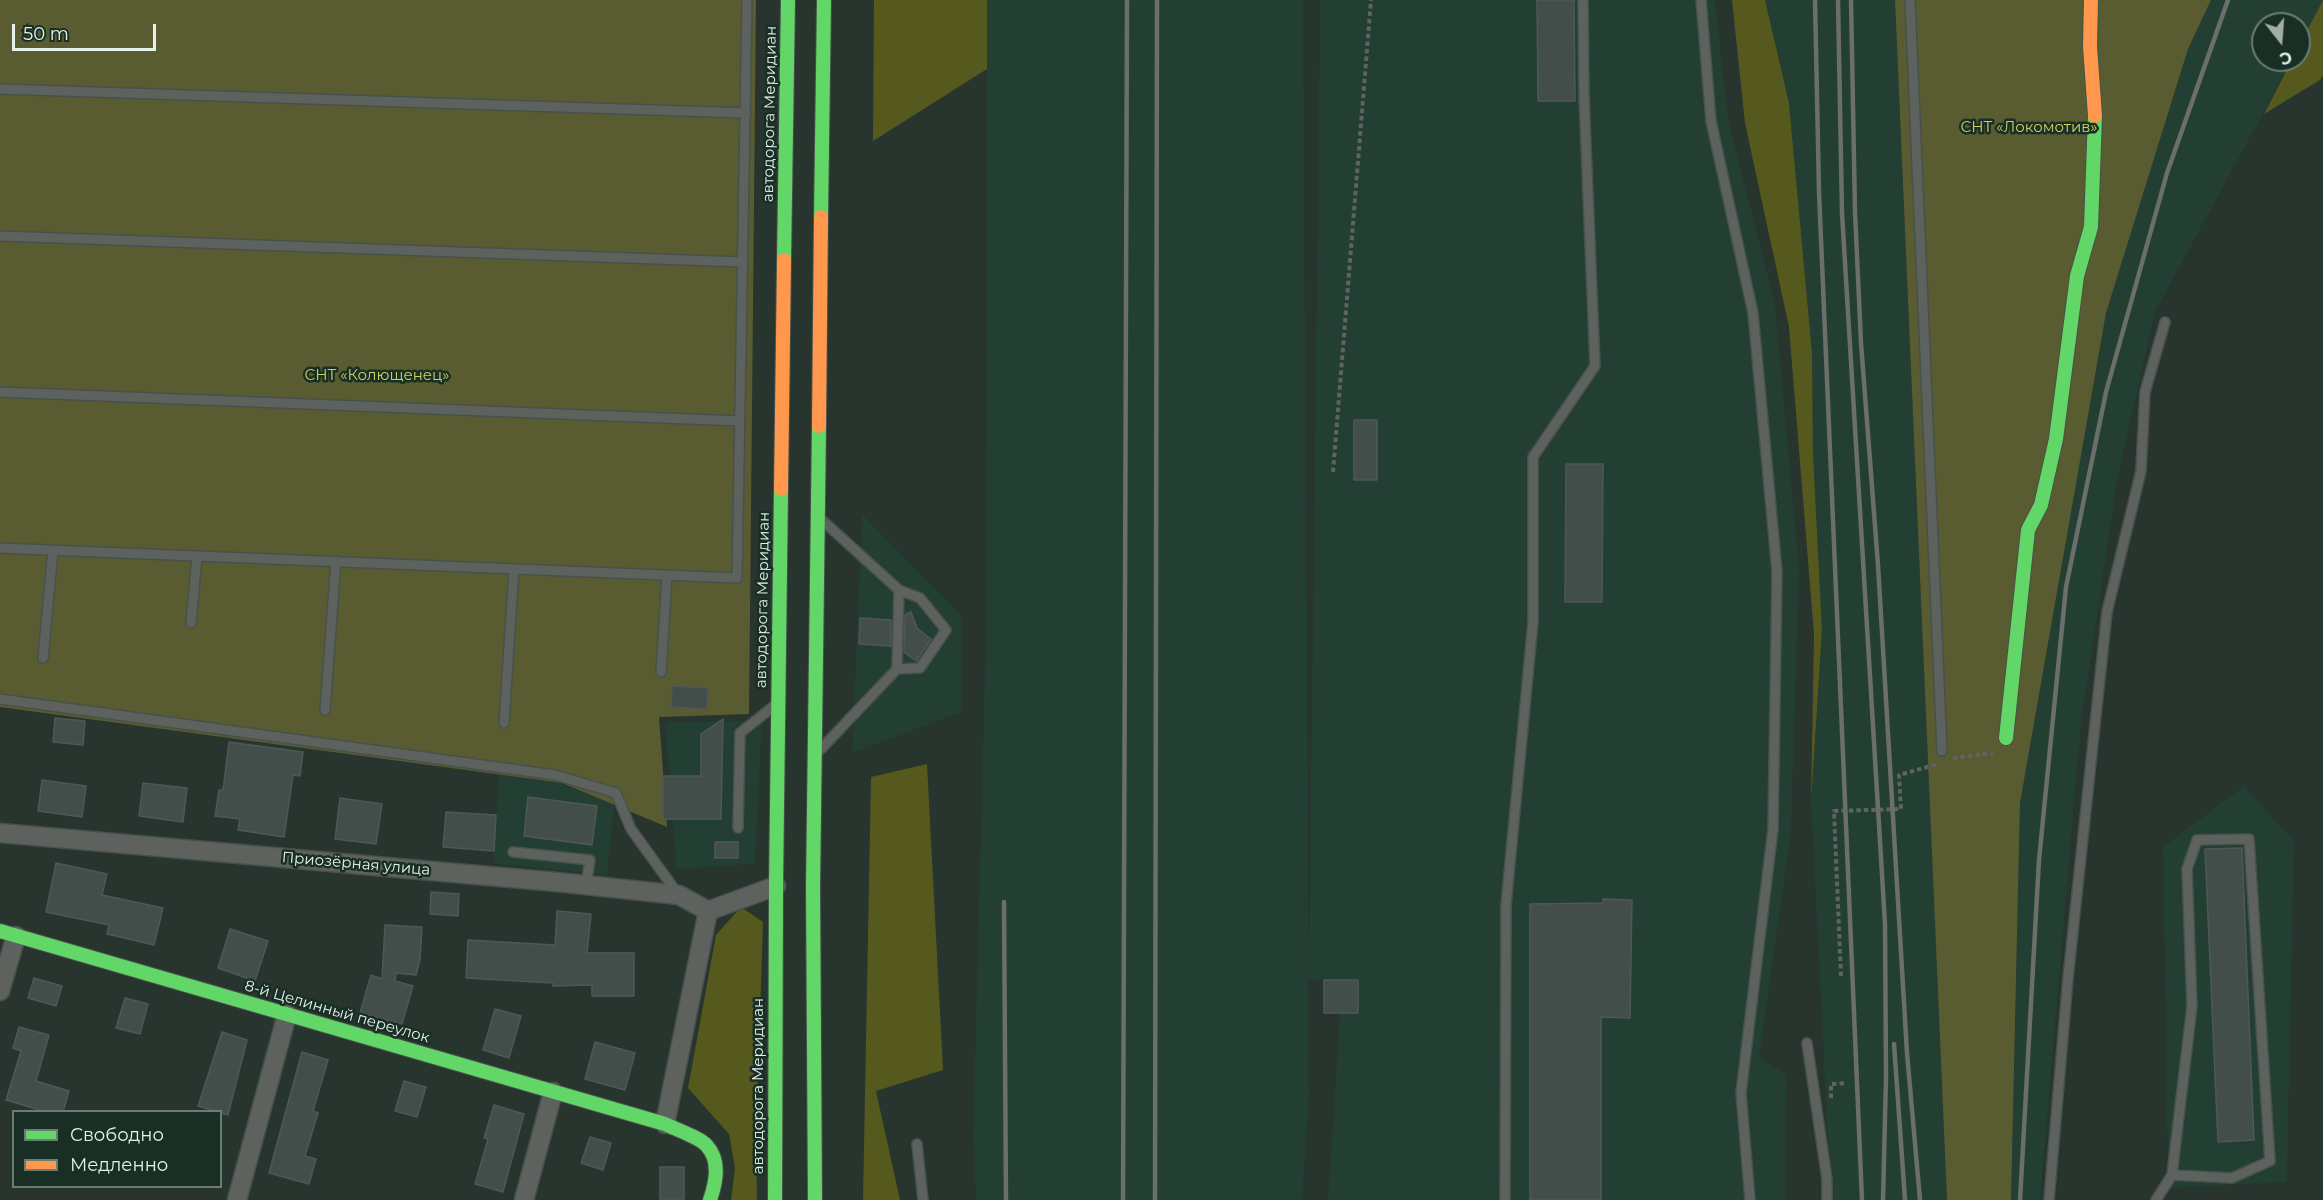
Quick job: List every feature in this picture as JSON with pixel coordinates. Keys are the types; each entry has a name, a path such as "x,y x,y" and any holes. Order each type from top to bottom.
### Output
{"main road":[{"name":"автодорога Меридиан","path":"775,1200 785,886 778,702 788,0"},
{"path":"815,1200 813,887 824,0"},
{"path":"2006,738 2028,530 2041,505 2056,439 2077,276 2091,227 2096,124 2090,46 2091,0"},
{"path":"785,886 813,887"},
{"name":"8-й Целинный переулок","path":"8,933 664,1124 707,1145 714,1160 717,1181 710,1200"}],"street":[{"name":"Приозёрная улица","path":"0,833 586,885 680,896 708,911"},
{"path":"664,1124 708,911 785,886"},
{"path":"0,991 8,933"},
{"path":"237,1200 287,1014"},
{"path":"524,1200 553,1092"}],"lane":[{"path":"0,548 737,578 747,0"},
{"path":"1505,1200 1506,905 1533,622 1533,457 1595,366 1584,96 1583,0"},
{"path":"1701,0 1711,121 1753,313 1777,572 1773,829 1741,1093 1750,1200"},
{"path":"1910,0 1942,751"},
{"path":"0,89 746,113"},
{"path":"0,236 743,262"},
{"path":"2049,1200 2068,978 2107,612 2141,471 2145,392 2165,322"},
{"path":"0,392 740,421"},
{"path":"818,517 899,590 920,598 945,630 920,668 897,669"},
{"path":"43,658 53,550"},
{"path":"191,623 196,556"},
{"path":"325,710 336,561"},
{"path":"504,723 514,569"},
{"path":"661,672 667,576"},
{"path":"815,755 897,669 899,590"},
{"path":"0,699 555,775 616,793 631,828 680,896"},
{"path":"738,828 740,734 778,702"},
{"path":"2156,1200 2172,1175 2192,1006 2187,869 2198,840 2249,839 2270,1161 2232,1178 2172,1175"},
{"path":"513,852 590,860 586,885"},
{"path":"1807,1043 1827,1179 1827,1200"},
{"path":"917,1144 923,1200"}],"path":[{"path":"1333,472 1371,0"},
{"path":"1841,976 1834,812 1901,808 1899,775 1923,770 1954,758 2008,750 2006,738"},
{"path":"1832,1098 1831,1084 1846,1083"}],"shaded area":[{"path":"987,0 1303,0 1309,971 1320,0 1715,0 1728,119 1775,305 1799,569 1791,832 1759,1058 1787,1075 1785,1200 1328,1200 1340,1013 1324,1013 1323,980 1308,981 1309,1099 1302,1200 976,1200 973,1136 986,633"},
{"path":"1765,0 1895,0 1947,1200 1831,1200 1811,802 1822,630 1813,454 1812,353 1789,103"},
{"path":"2211,0 2323,0 2311,23 2311,12 2251,12 2251,72 2285,72 2155,312 2117,481 2081,723 2040,1200 2011,1200 2020,803 2106,313 2188,49"},
{"path":"862,514 961,615 961,712 852,753"},
{"path":"762,720 755,864 677,869 665,723"},
{"path":"499,775 562,784 614,805 607,875 493,864"},
{"path":"2244,786 2294,841 2287,1182 2168,1188 2163,847"}],"green space":[{"name":"СНТ «Колющенец»","path":"0,0 756,0 749,714 659,717 667,827 562,783 0,707"},
{"path":"874,0 987,0 987,69 873,141"},
{"path":"1732,0 1765,0 1789,103 1812,353 1813,454 1822,630 1811,802 1814,634 1789,327 1745,123"},
{"name":"СНТ «Локомотив»","path":"1895,0 2211,0 2188,49 2106,313 2020,803 2011,1200 1947,1200"},
{"path":"2323,0 2323,76 2264,114 2286,72 2311,72 2311,23"},
{"path":"927,764 943,1070 876,1091 900,1200 863,1200 871,777"},
{"path":"741,907 763,922 756,1141 757,1200 731,1200 735,1168 729,1134 688,1088 716,935"}],"building":[{"path":"1537,0 1574,0 1575,101 1538,101"},
{"path":"1354,420 1377,420 1377,480 1354,480"},
{"path":"1566,464 1603,464 1602,602 1565,602"},
{"path":"911,612 917,628 931,639 916,661 904,652 905,615"},
{"path":"860,618 891,620 891,646 859,644"},
{"path":"672,686 708,688 707,709 671,707"},
{"path":"55,718 85,721 83,745 53,742"},
{"path":"723,719 721,819 663,819 663,776 701,776 701,734"},
{"path":"229,742 303,752 300,776 293,775 284,837 238,830 240,819 215,816 219,790 223,790"},
{"path":"42,780 86,786 82,817 38,811"},
{"path":"143,783 187,788 183,822 139,816"},
{"path":"528,797 597,806 592,845 524,836"},
{"path":"340,798 382,804 376,844 335,839"},
{"path":"446,812 496,815 494,851 443,847"},
{"path":"715,842 738,842 738,858 715,858"},
{"path":"2242,848 2254,1140 2218,1142 2205,849"},
{"path":"56,863 107,874 102,895 163,908 154,945 107,934 109,925 46,912"},
{"path":"431,892 459,894 458,916 430,914"},
{"path":"1603,899 1632,900 1630,1018 1601,1017 1601,1200 1530,1200 1530,904 1603,903"},
{"path":"557,911 591,914 587,953 634,953 634,996 592,996 592,985 553,986 553,983 466,978 468,940 555,945"},
{"path":"385,925 422,927 420,959 416,975 396,973 395,981 413,986 402,1024 360,1013 371,975 382,979"},
{"path":"230,929 268,941 255,981 218,968"},
{"path":"34,978 62,986 56,1006 28,998"},
{"path":"1324,980 1358,980 1358,1013 1324,1013"},
{"path":"125,998 148,1004 140,1034 116,1028"},
{"path":"495,1009 521,1016 509,1058 483,1050"},
{"path":"19,1027 49,1035 36,1081 69,1091 64,1110 39,1110 6,1100 21,1051 13,1048"},
{"path":"222,1032 247,1040 228,1115 222,1113 222,1110 198,1106"},
{"path":"595,1042 635,1053 625,1090 585,1079"},
{"path":"302,1052 328,1060 313,1111 318,1113 305,1156 316,1159 309,1184 269,1173"},
{"path":"404,1081 426,1087 417,1117 395,1111"},
{"path":"494,1105 524,1114 503,1192 475,1184 488,1139 484,1138"},
{"path":"590,1137 611,1143 603,1170 581,1163"},
{"path":"660,1167 684,1167 684,1199 660,1199"}],"railway":[{"path":"1123,1200 1127,0"},
{"path":"1155,1200 1157,0"},
{"path":"1815,0 1819,192 1862,1200"},
{"path":"1838,0 1842,213 1885,924 1886,1076 1883,1200"},
{"path":"1851,0 1855,212 1861,343 1878,565 1907,1053 1920,1200"},
{"path":"2020,1200 2039,860 2066,587 2106,392 2167,173 2228,0"},
{"path":"1004,902 1006,1200"},
{"path":"1894,1044 1905,1200"}],"traffic: fast":[{"path":"784,260 788,0"},
{"path":"821,217 824,0"},
{"path":"2006,738 2028,530 2041,505 2056,439 2077,276 2091,227 2095,116"},
{"path":"815,1200 813,887 819,426"},
{"path":"775,1200 781,489"},
{"path":"0,931 665,1124 699,1140 711,1152 716,1172 710,1200"}],"traffic: slow":[{"path":"2091,0 2090,46 2095,116"},
{"path":"819,426 821,217"},
{"path":"781,489 784,260"}]}
